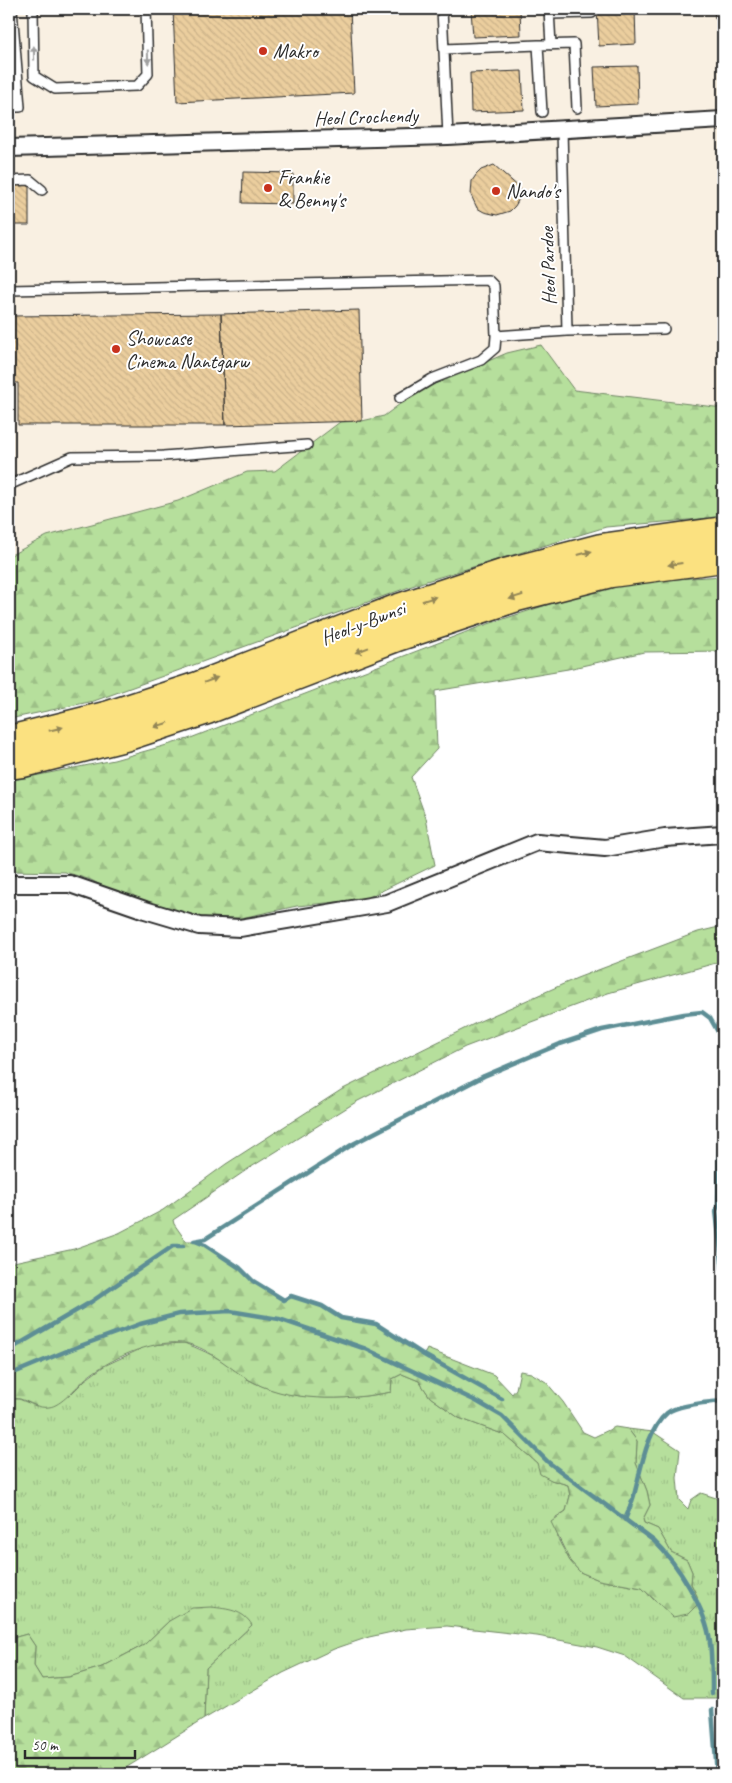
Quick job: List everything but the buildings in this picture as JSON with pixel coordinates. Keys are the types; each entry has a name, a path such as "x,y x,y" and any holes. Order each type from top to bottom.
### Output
{"highway":[{"name":"Heol-y-Bwnsi","path":"9,740 110,715 189,688 396,609 504,574 601,548 723,531"},
{"name":"Heol-y-Bwnsi","path":"9,765 125,737 207,710 397,637 517,597 611,573 723,558"}],"street":[{"name":"Heol Crochendy","path":"9,148 448,136 723,120"},
{"path":"9,884 70,884 145,910 199,926 240,928 386,903 537,842 604,848 665,838 723,834"}],"lane":[{"path":"9,107 20,107 12,9"},
{"path":"33,9 34,76 55,89 137,86 148,74 146,9"},
{"path":"442,9 448,136"},
{"path":"551,45 550,12 592,13"},
{"path":"444,49 574,44 577,108"},
{"path":"538,45 542,112"},
{"name":"Heol Pardoe","path":"496,336 567,331 562,129"},
{"path":"9,181 30,180 42,190"},
{"path":"9,290 488,280 494,286 495,348 481,360 432,379 400,398"},
{"path":"567,331 664,329"},
{"path":"9,485 72,457 163,456 307,445"}],"shaded area":[{"path":"9,9 723,9 723,408 574,390 507,353 416,392 384,416 340,423 275,471 247,472 178,501 47,536 9,556"}],"green space":[{"path":"541,345 574,390 723,408 723,517 606,527 423,582 94,701 9,719 9,556 47,536 178,501 247,472 275,471 340,422 362,421 384,416 416,392 507,353"},
{"path":"723,576 723,651 644,652 568,669 435,691 437,749 411,777 426,818 435,865 365,899 297,906 241,918 205,918 123,897 91,880 65,872 9,871 9,781 114,760 188,739 482,626 614,583"},
{"path":"723,926 723,961 608,993 465,1047 356,1102 248,1169 173,1220 186,1241 194,1241 205,1245 240,1268 253,1282 283,1300 291,1296 322,1306 341,1318 376,1324 424,1355 427,1349 494,1375 512,1394 516,1389 520,1371 531,1373 546,1382 563,1402 583,1432 594,1437 615,1427 628,1429 637,1441 636,1463 647,1491 650,1505 643,1519 644,1523 658,1529 671,1552 687,1560 692,1572 691,1584 697,1596 697,1605 688,1614 673,1617 642,1588 599,1580 580,1572 570,1561 551,1522 566,1511 570,1496 568,1485 551,1480 540,1474 537,1463 505,1435 459,1418 430,1397 419,1381 402,1374 392,1379 391,1392 335,1398 297,1396 262,1386 246,1378 200,1348 183,1343 170,1343 144,1348 118,1358 85,1379 54,1406 41,1407 20,1399 9,1399 9,1263 74,1249 119,1233 163,1210 226,1164 341,1090 480,1021 577,978 698,932"},
{"path":"184,1343 221,1360 247,1379 264,1387 299,1396 336,1398 391,1392 392,1379 402,1374 419,1381 430,1397 459,1418 505,1435 537,1463 551,1480 568,1485 570,1496 566,1511 556,1517 558,1539 570,1561 580,1572 599,1580 642,1588 656,1602 697,1605 697,1596 691,1584 692,1572 687,1560 671,1552 658,1529 644,1523 643,1519 650,1505 647,1491 636,1463 637,1441 628,1429 653,1432 680,1450 677,1478 679,1500 688,1509 691,1500 701,1493 716,1498 723,1513 723,1698 684,1698 625,1656 597,1647 537,1636 447,1626 406,1629 369,1637 334,1649 283,1673 204,1719 206,1668 252,1625 169,1621 144,1645 102,1667 69,1677 42,1679 34,1666 35,1646 27,1634 9,1639 9,1399 19,1399 36,1406 71,1394 85,1380 104,1366 149,1345"},
{"path":"211,1607 240,1613 252,1625 206,1668 204,1719 116,1774 9,1774 9,1639 27,1634 35,1646 34,1666 42,1679 69,1677 102,1667 144,1645 169,1621 192,1608"}],"waterway":[{"path":"194,1241 205,1239 353,1144 484,1076 560,1044 602,1030 702,1012 710,1018 718,1032 721,1054 718,1205 716,1211 723,1270"},
{"path":"195,1241 205,1245 240,1268 253,1281 284,1300 291,1296 322,1306 341,1318 376,1324 424,1355 502,1399"},
{"path":"9,1350 91,1302 173,1246 183,1246"},
{"path":"9,1375 69,1350 140,1324 179,1314 230,1311 279,1319 366,1349 476,1401 502,1416 548,1462 654,1541 681,1574 703,1616 710,1642 712,1693"},
{"path":"625,1520 633,1498 645,1451 660,1421 667,1413 678,1408 723,1401"},
{"path":"712,1710 717,1774"}],"place":[{"name":"Makro","path":"263,51"},
{"name":"Frankie & Benny's","path":"268,188"},
{"name":"Nando's","path":"496,191"},
{"name":"Showcase Cinema Nantgarw","path":"116,349"}]}
